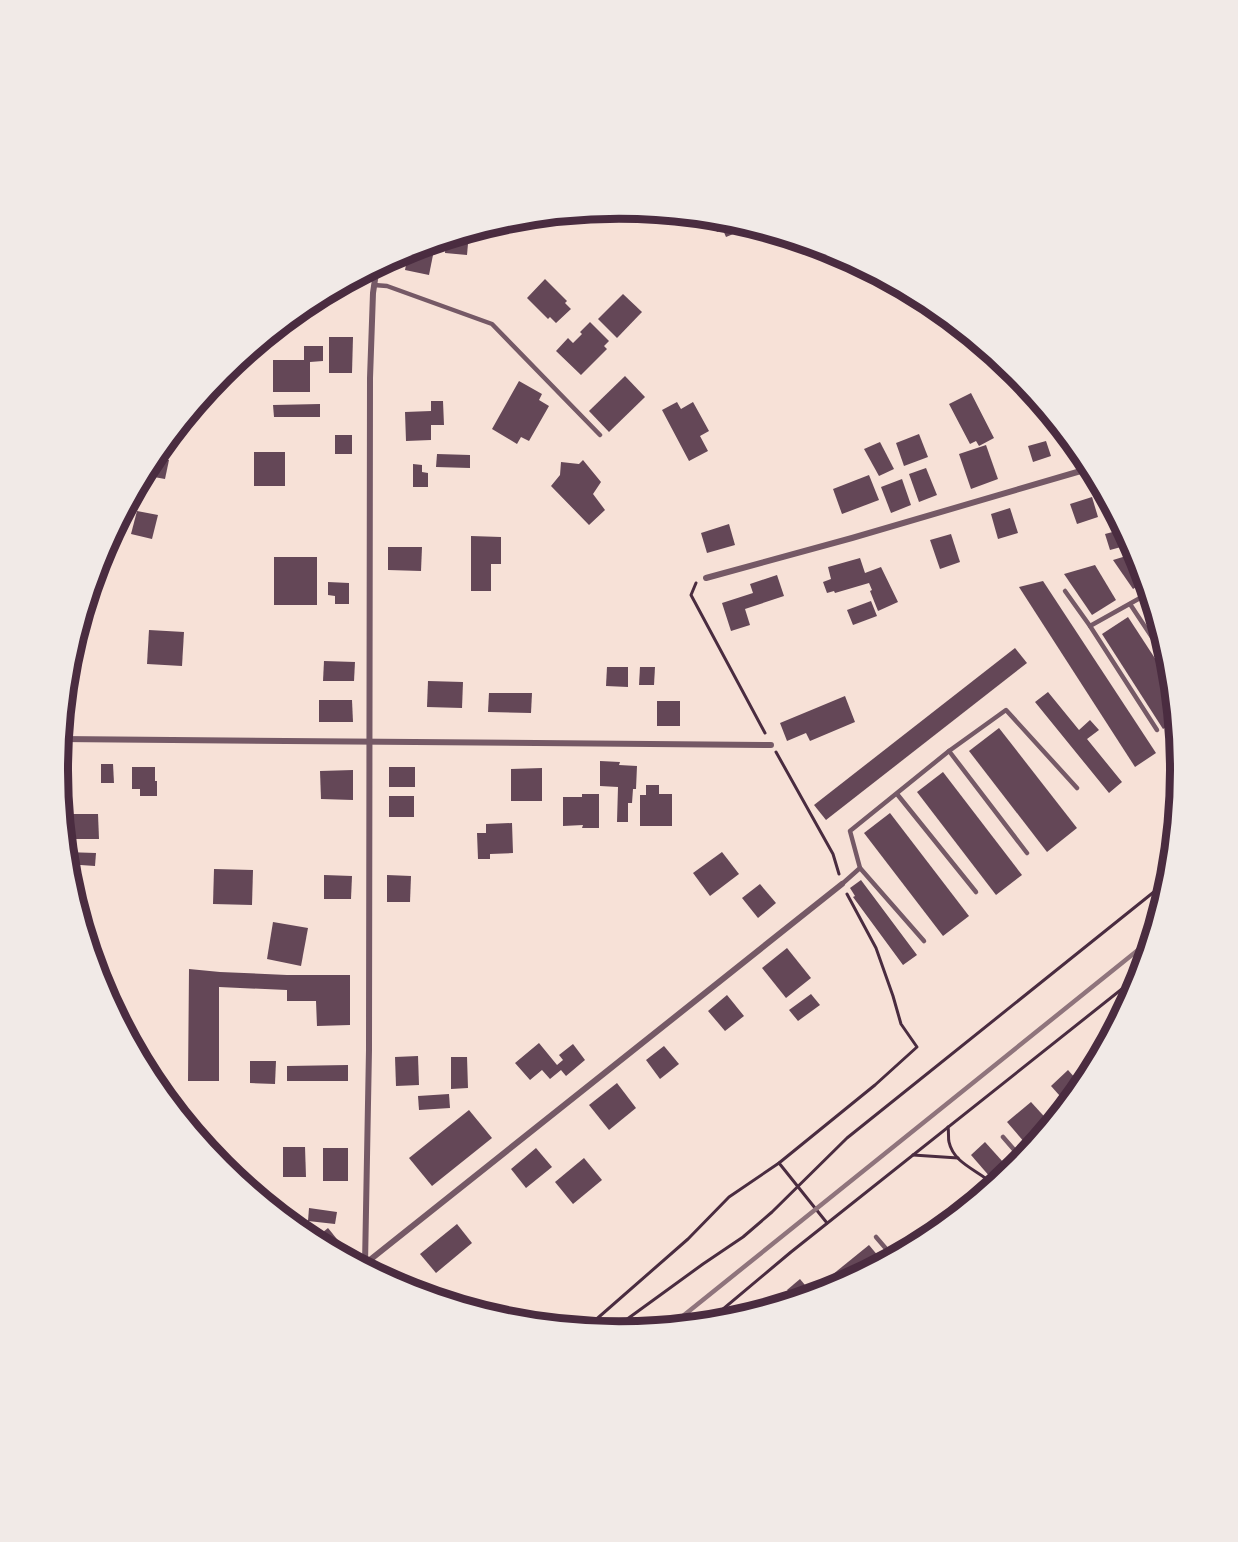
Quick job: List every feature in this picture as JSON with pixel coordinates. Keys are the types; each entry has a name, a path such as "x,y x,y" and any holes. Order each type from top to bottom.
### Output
{"street":[{"path":"363,1260 369,1039 370,378 375,276"},
{"path":"706,578 1082,471"},
{"path":"69,739 771,745"},
{"path":"368,1262 842,884"}],"lane":[{"path":"374,285 387,286 492,324 600,435"},
{"path":"1065,591 1157,730"},
{"path":"1090,626 1142,597"},
{"path":"1130,604 1155,642"},
{"path":"924,941 861,868 850,831 949,751 1006,710 1077,788"},
{"path":"949,751 1027,853"},
{"path":"897,794 976,892"},
{"path":"842,884 861,868"},
{"path":"1003,1137 1017,1153"},
{"path":"876,1237 889,1252"}],"path":[{"path":"594,1321 688,1239 729,1197 779,1163 917,1047 901,1024 876,948 842,884 833,854 771,745 691,595 695,583 706,578"},
{"path":"624,1322 743,1237 772,1212 847,1138 1158,889"},
{"path":"718,1314 827,1223 1127,986"},
{"path":"948,1127 949,1144 960,1162 989,1181"},
{"path":"913,1155 958,1158"},
{"path":"779,1163 827,1223"}],"building":[{"path":"715,228 737,232 726,237 723,230 717,232"},
{"path":"468,241 467,255 445,253 445,248"},
{"path":"434,252 429,275 405,270 407,262"},
{"path":"545,279 567,301 565,303 571,309 556,323 550,317 548,319 527,298"},
{"path":"623,294 642,312 617,338 598,319"},
{"path":"590,322 609,341 604,346 607,349 581,375 556,351 568,338 573,343"},
{"path":"329,337 353,337 352,373 329,373"},
{"path":"304,346 323,346 323,361 310,362 310,392 273,392 273,360 304,360"},
{"path":"625,376 645,397 609,432 589,411"},
{"path":"519,381 542,394 539,400 549,406 529,441 521,437 517,444 492,429"},
{"path":"971,393 994,438 979,446 976,441 970,444 949,404"},
{"path":"431,401 443,401 444,425 431,425 431,440 406,441 405,412 431,411"},
{"path":"677,402 681,409 693,402 709,431 700,436 708,451 689,461 662,410"},
{"path":"320,404 320,417 274,417 273,405"},
{"path":"919,434 928,457 904,466 896,443"},
{"path":"335,435 352,435 352,454 335,454"},
{"path":"1046,441 1051,456 1033,462 1028,446"},
{"path":"880,442 894,469 879,476 864,449"},
{"path":"986,445 998,479 971,489 959,454"},
{"path":"254,452 285,452 285,486 254,486"},
{"path":"437,454 470,455 470,468 436,467"},
{"path":"164,459 169,460 165,479 153,477"},
{"path":"583,460 601,482 593,494 605,510 589,525 551,486 560,475 561,462 579,464"},
{"path":"413,464 422,465 422,472 428,473 428,487 413,487"},
{"path":"926,468 937,495 919,502 909,474"},
{"path":"869,475 879,500 842,514 833,489"},
{"path":"902,479 911,505 891,513 881,487"},
{"path":"1092,497 1098,517 1077,524 1070,504"},
{"path":"1010,508 1018,533 998,539 991,514"},
{"path":"137,511 158,515 152,539 131,534"},
{"path":"729,524 735,545 707,553 701,533"},
{"path":"1116,531 1123,546 1110,550 1105,534"},
{"path":"951,534 960,562 940,569 930,540"},
{"path":"471,536 501,537 501,564 491,564 491,591 471,591"},
{"path":"388,547 422,547 421,571 388,570"},
{"path":"1127,556 1138,586 1133,589 1113,560"},
{"path":"274,557 317,557 317,605 274,605"},
{"path":"860,558 865,573 881,567 898,602 878,611 869,583 835,593 834,591 827,593 823,582 831,579 828,567"},
{"path":"1095,565 1116,600 1092,615 1064,574"},
{"path":"777,575 784,596 745,609 750,625 731,631 722,603 753,593 750,584"},
{"path":"1043,581 1156,753 1135,767 1019,587"},
{"path":"328,582 349,583 349,604 335,604 335,596 328,595"},
{"path":"871,601 877,616 853,625 847,610"},
{"path":"1128,617 1161,667 1168,726 1163,729 1102,634"},
{"path":"149,630 184,632 182,666 147,664"},
{"path":"1015,648 1027,663 826,820 814,805"},
{"path":"324,661 355,662 354,681 323,681"},
{"path":"607,667 628,667 628,687 606,686"},
{"path":"640,667 655,667 654,685 639,685"},
{"path":"428,681 463,682 462,708 427,707"},
{"path":"1048,692 1079,730 1090,720 1099,730 1087,739 1122,782 1109,793 1035,702"},
{"path":"489,693 532,693 531,713 488,712"},
{"path":"845,696 855,722 810,741 806,733 787,741 780,723"},
{"path":"319,700 352,700 353,722 319,722"},
{"path":"657,701 680,701 680,726 657,726"},
{"path":"999,728 1077,828 1047,852 969,751"},
{"path":"600,761 637,766 636,789 633,789 632,803 628,803 628,822 617,822 618,787 600,786"},
{"path":"101,764 113,764 114,783 101,783"},
{"path":"132,767 155,767 157,796 140,796 140,789 132,789"},
{"path":"389,767 415,767 415,787 389,787"},
{"path":"542,768 542,801 511,801 511,769"},
{"path":"353,770 353,800 321,799 320,771"},
{"path":"943,772 1022,875 996,895 917,792"},
{"path":"646,785 659,785 659,794 672,794 672,826 640,826 640,795 646,795"},
{"path":"582,794 599,794 599,828 582,828 583,825 563,826 563,797 582,797"},
{"path":"389,796 414,796 414,817 389,817"},
{"path":"890,813 969,916 943,936 864,833"},
{"path":"70,814 98,814 99,839 72,839"},
{"path":"512,823 513,853 490,854 490,859 478,859 477,833 486,833 486,824"},
{"path":"74,852 96,853 95,866 76,865"},
{"path":"722,852 739,874 710,896 693,873"},
{"path":"214,869 253,870 252,905 213,904"},
{"path":"324,875 352,876 351,899 324,899"},
{"path":"387,875 411,876 410,902 387,902"},
{"path":"861,880 917,955 903,965 853,897 855,896 850,888"},
{"path":"760,884 776,903 758,918 742,898"},
{"path":"273,922 308,928 301,966 267,959"},
{"path":"787,948 811,978 786,998 762,968"},
{"path":"189,969 287,975 350,975 350,1025 317,1026 316,1001 287,1001 287,990 219,987 219,1081 188,1081"},
{"path":"105,971 110,971 109,983"},
{"path":"811,994 820,1005 798,1021 789,1010"},
{"path":"727,995 744,1016 725,1031 708,1011"},
{"path":"539,1043 557,1065 563,1060 559,1055 573,1044 585,1060 566,1076 561,1070 550,1079 542,1070 530,1080 515,1063"},
{"path":"664,1046 679,1064 660,1079 646,1060"},
{"path":"418,1056 419,1085 396,1086 395,1057"},
{"path":"451,1057 467,1057 468,1088 451,1089"},
{"path":"250,1061 276,1061 275,1084 250,1083"},
{"path":"348,1065 348,1081 287,1081 287,1066"},
{"path":"1068,1070 1076,1079 1063,1099 1051,1086"},
{"path":"617,1083 636,1108 609,1130 589,1105"},
{"path":"449,1094 450,1108 419,1110 418,1096"},
{"path":"1031,1102 1047,1119 1026,1144 1007,1122"},
{"path":"469,1110 492,1138 432,1186 409,1158"},
{"path":"985,1142 1005,1165 991,1178 971,1155"},
{"path":"283,1147 305,1147 306,1177 283,1177"},
{"path":"323,1148 348,1148 348,1181 323,1181"},
{"path":"536,1148 552,1167 526,1188 511,1169"},
{"path":"584,1158 602,1180 573,1204 555,1182"},
{"path":"309,1208 337,1212 335,1224 308,1221"},
{"path":"457,1224 472,1243 436,1273 420,1254"},
{"path":"328,1228 346,1251 343,1249 320,1234"},
{"path":"869,1245 879,1257 835,1279 832,1275"},
{"path":"800,1279 808,1289 791,1295 787,1290"}],"railway":[{"path":"679,1319 1141,948"}]}
